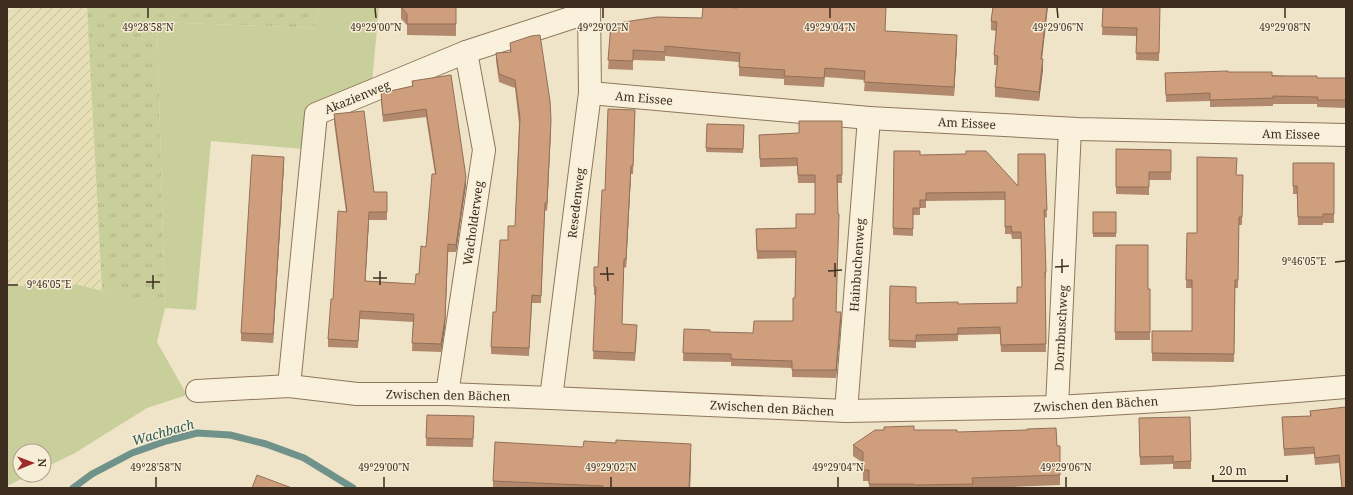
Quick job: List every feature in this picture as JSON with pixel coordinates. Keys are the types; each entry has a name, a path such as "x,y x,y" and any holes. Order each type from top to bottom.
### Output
{"street":[{"name":"Akazienweg","path":"289,386 316,114 466,52 589,9"},
{"name":"Resedenweg","path":"551,398 590,93 589,9"},
{"name":"Wacholderweg","path":"448,394 484,150 466,52"},
{"name":"Am Eissee","path":"590,93 869,118 1070,129 1346,135"},
{"name":"Hainbuchenweg","path":"846,411 869,118"},
{"name":"Dornbuschweg","path":"1057,407 1070,129"},
{"name":"Zwischen den Bächen","path":"197,391 289,386 358,394 448,394 846,411 1057,407 1211,398 1346,387"}],"shaded area":[{"path":"20,7 87,7 102,291 79,285 7,286 7,11"}],"green space":[{"path":"87,7 320,7 314,28 157,22 165,308 102,291"},
{"path":"320,7 379,7 372,82 316,114 313,150 211,141 196,310 165,308 157,342 187,395 147,408 75,453 52,464 52,443 12,443 12,483 13,483 7,486 7,286 79,285 165,307 157,22 314,28"}],"building":[{"path":"401,7 456,7 456,24 407,24 407,14"},
{"path":"703,7 886,7 885,31 957,35 954,87 864,82 865,71 825,68 824,78 784,76 785,70 739,67 740,53 665,46 665,52 633,50 633,61 608,60 611,24 657,17 702,18"},
{"path":"993,7 1047,7 1039,92 995,87 998,56 994,55 997,22 991,21"},
{"path":"1103,7 1160,7 1159,53 1136,53 1137,28 1102,27"},
{"path":"540,35 550,101 551,120 547,203 545,203 541,296 532,295 529,348 491,347 493,312 496,312 500,240 508,240 508,226 515,226 520,118 515,80 499,74 496,53 511,52 510,43 531,36"},
{"path":"1228,71 1272,72 1272,76 1317,76 1317,78 1346,78 1346,100 1317,100 1318,97 1273,96 1273,98 1210,100 1210,93 1166,95 1165,73"},
{"path":"451,75 466,177 456,245 448,244 445,319 441,344 412,343 414,314 360,311 358,341 328,339 331,299 333,299 338,211 347,212 334,114 364,111 374,192 387,192 387,212 369,212 365,281 415,284 416,274 419,274 421,246 426,247 432,174 436,174 426,109 383,115 381,93 413,86 412,81"},
{"path":"608,109 635,110 633,166 631,166 626,259 624,259 622,324 637,325 635,353 593,351 596,287 594,287 594,267 598,267 602,190 605,190"},
{"path":"799,121 842,121 842,175 837,175 839,214 836,312 841,312 836,370 792,370 792,361 731,359 731,354 683,353 684,329 710,330 710,332 753,333 754,321 793,321 796,251 757,251 756,229 796,228 796,214 815,214 815,175 798,175 797,158 760,159 759,135 799,133"},
{"path":"707,124 744,125 743,149 706,148"},
{"path":"1116,149 1171,150 1171,172 1149,172 1149,187 1116,187"},
{"path":"894,151 920,151 920,155 966,154 966,151 986,151 1018,186 1018,154 1045,154 1047,210 1044,210 1046,344 1001,345 1000,327 958,328 958,334 916,335 916,341 889,340 890,286 916,287 916,303 958,302 958,304 1017,303 1017,287 1022,287 1021,232 1012,232 1011,226 1005,227 1005,192 926,193 926,200 920,200 920,208 913,208 913,229 893,228"},
{"path":"252,155 284,157 273,334 241,333"},
{"path":"1197,157 1237,158 1236,175 1243,175 1242,217 1239,217 1238,280 1235,280 1234,354 1152,353 1152,331 1192,331 1192,280 1186,280 1187,233 1197,233"},
{"path":"1293,163 1334,163 1334,214 1323,214 1323,217 1298,217 1297,186 1293,186"},
{"path":"1093,212 1116,212 1116,233 1093,233"},
{"path":"1116,245 1148,245 1150,332 1115,332"},
{"path":"1346,407 1346,488 1342,488 1339,455 1315,458 1314,447 1284,449 1282,417 1311,416 1310,411"},
{"path":"427,415 474,416 473,439 426,438"},
{"path":"1190,417 1191,461 1173,462 1173,456 1140,457 1139,418"},
{"path":"914,426 914,430 957,430 957,432 1056,428 1057,446 1060,446 1060,475 972,478 973,484 869,484 869,470 863,470 863,452 853,445 875,430 884,430 884,427"},
{"path":"616,440 691,444 689,488 603,488 603,486 493,481 495,442 583,447 584,441 616,443"},
{"path":"257,475 292,488 252,488"}],"waterway":[{"name":"Wachbach","path":"73,488 92,474 132,453 166,441 197,433 230,435 266,444 304,458 353,488"}]}
